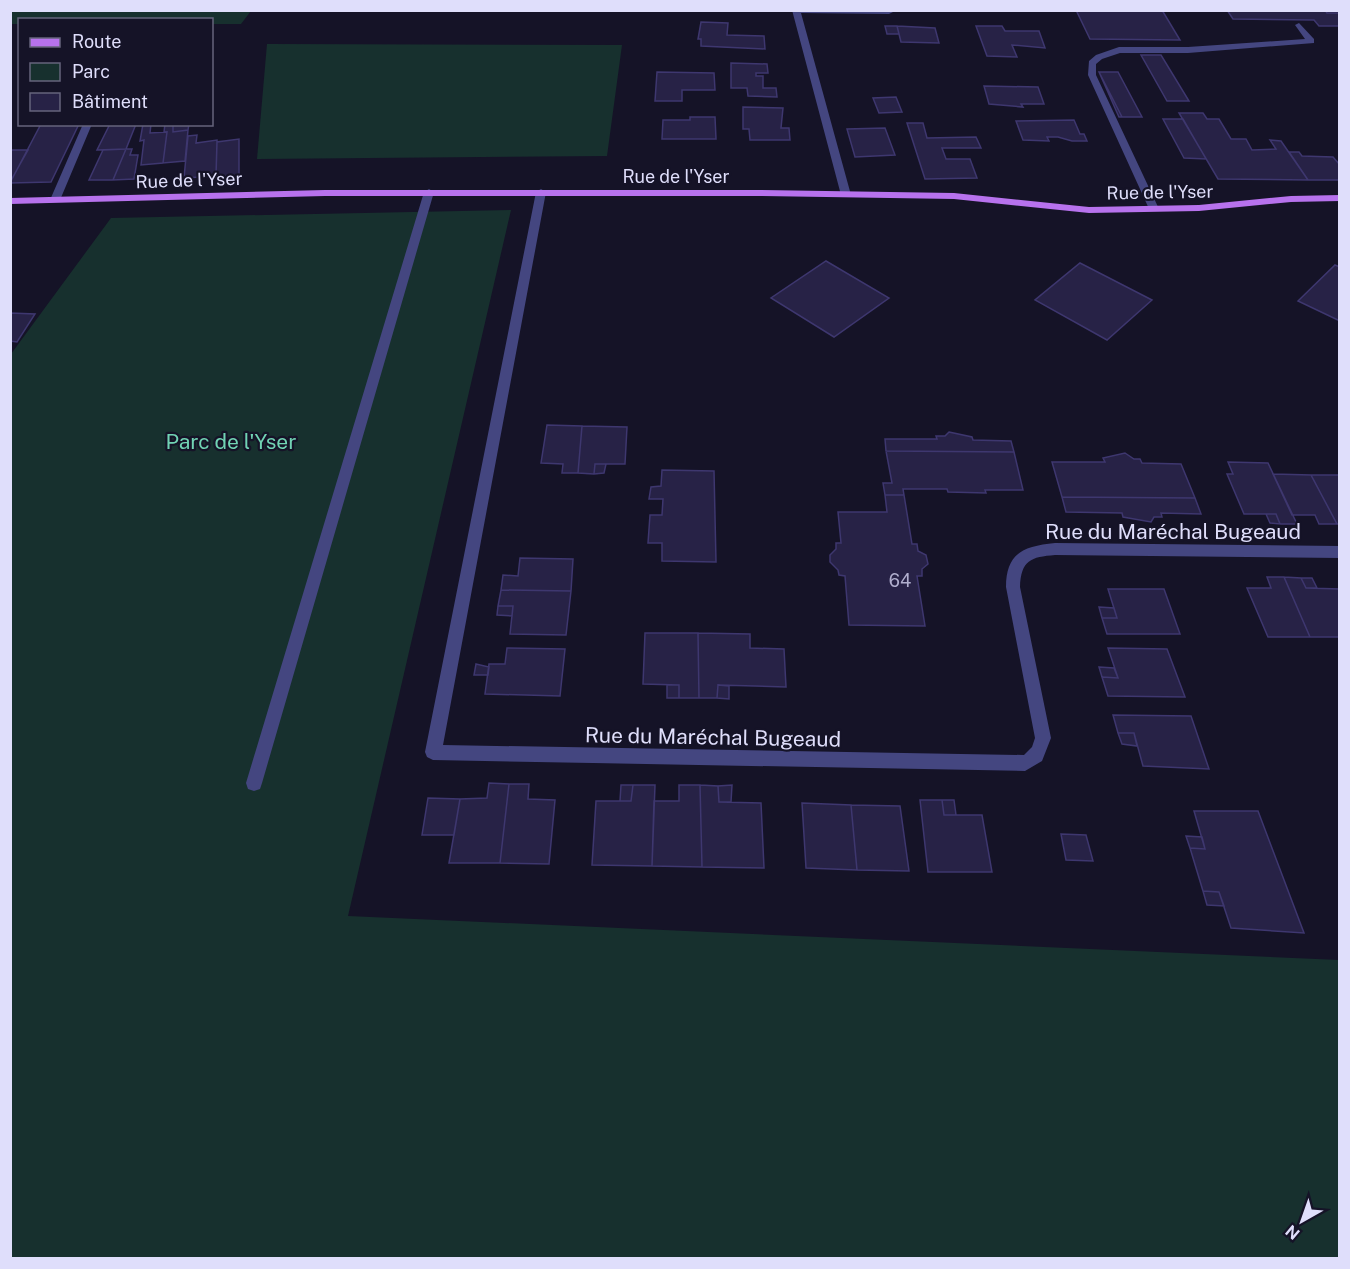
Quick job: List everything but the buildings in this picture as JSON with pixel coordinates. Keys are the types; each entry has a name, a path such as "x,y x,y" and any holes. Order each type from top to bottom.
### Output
{"main road":[{"name":"Rue de l'Yser","path":"10,201 429,192 541,192 954,196 1072,208 1154,209 1217,207 1291,199 1340,198"}],"street":[{"path":"846,195 795,11 888,12"},
{"path":"1154,209 1092,75 1092,63 1106,54 1119,50 1188,50 1311,41 1299,24"},
{"path":"55,200 87,126"},
{"path":"254,783 429,192"},
{"name":"Rue du Maréchal Bugeaud","path":"541,192 433,752 1029,763 1041,748 1043,738 1013,586 1015,569 1024,556 1042,550 1055,549 1340,552"}],"green space":[{"path":"11,10 251,11 241,24 213,24 213,18 18,18 18,24 11,24"},
{"path":"267,44 622,45 607,156 257,159"},
{"name":"Parc de l'Yser","path":"511,210 348,916 1339,960 1339,1258 11,1258 11,354 111,218"}]}
